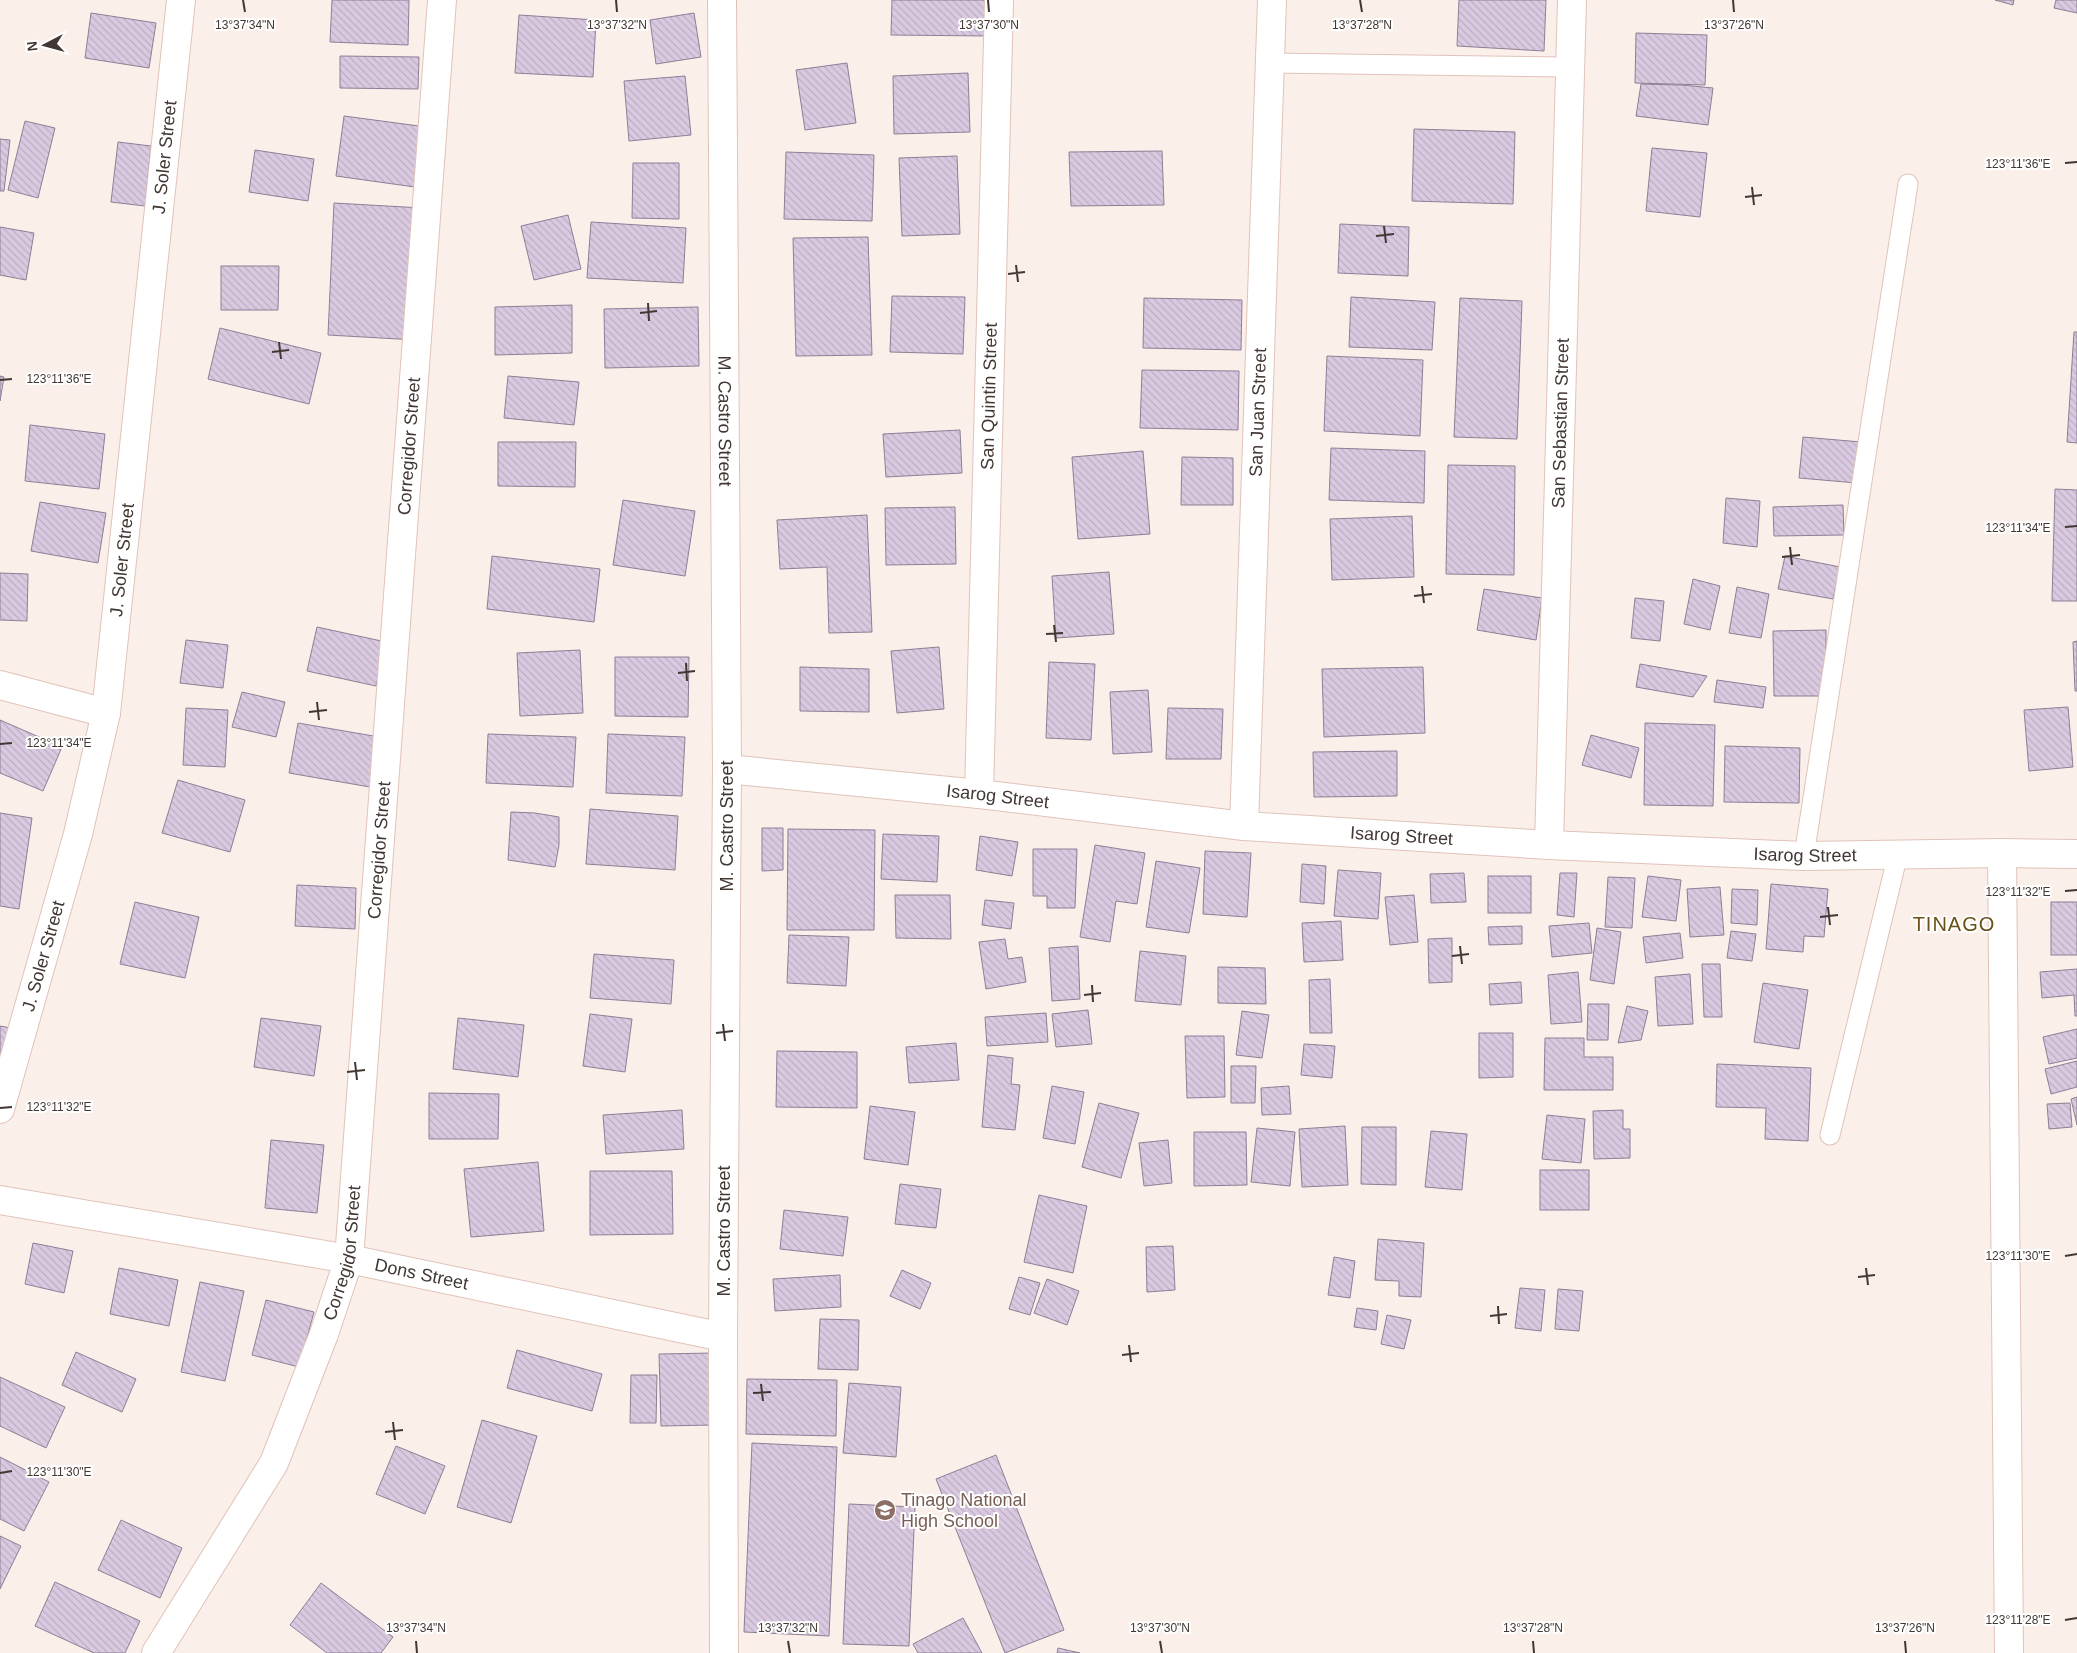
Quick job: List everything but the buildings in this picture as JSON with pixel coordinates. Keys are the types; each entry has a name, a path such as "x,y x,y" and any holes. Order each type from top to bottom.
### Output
{"street":[{"name":"J. Soler Street","path":"0,1109 78,834 106,713 181,0"},
{"name":"Corregidor Street","path":"156,1653 274,1462 324,1334 349,1259 442,0"},
{"name":"M. Castro Street","path":"722,0 727,769 723,1337 724,1653"},
{"name":"San Quintin Street","path":"979,794 999,0"},
{"name":"San Juan Street","path":"1244,826 1272,0"},
{"name":"San Sebastian Street","path":"1549,846 1572,0"},
{"path":"0,685 106,713"},
{"name":"Isarog Street","path":"727,769 979,794 1244,826 1549,846 1804,856 2002,853 2077,854"},
{"path":"2002,853 2009,1653"},
{"name":"Dons Street","path":"0,1200 349,1259 723,1337"}],"lane":[{"path":"1270,63 1570,67"},
{"path":"1804,856 1908,184"},
{"path":"1830,1134 1898,854"}],"place":[{"name":"Tinago National High School","path":"885,1510"}],"district":[{"name":"TINAGO","path":"1954,924"}]}
